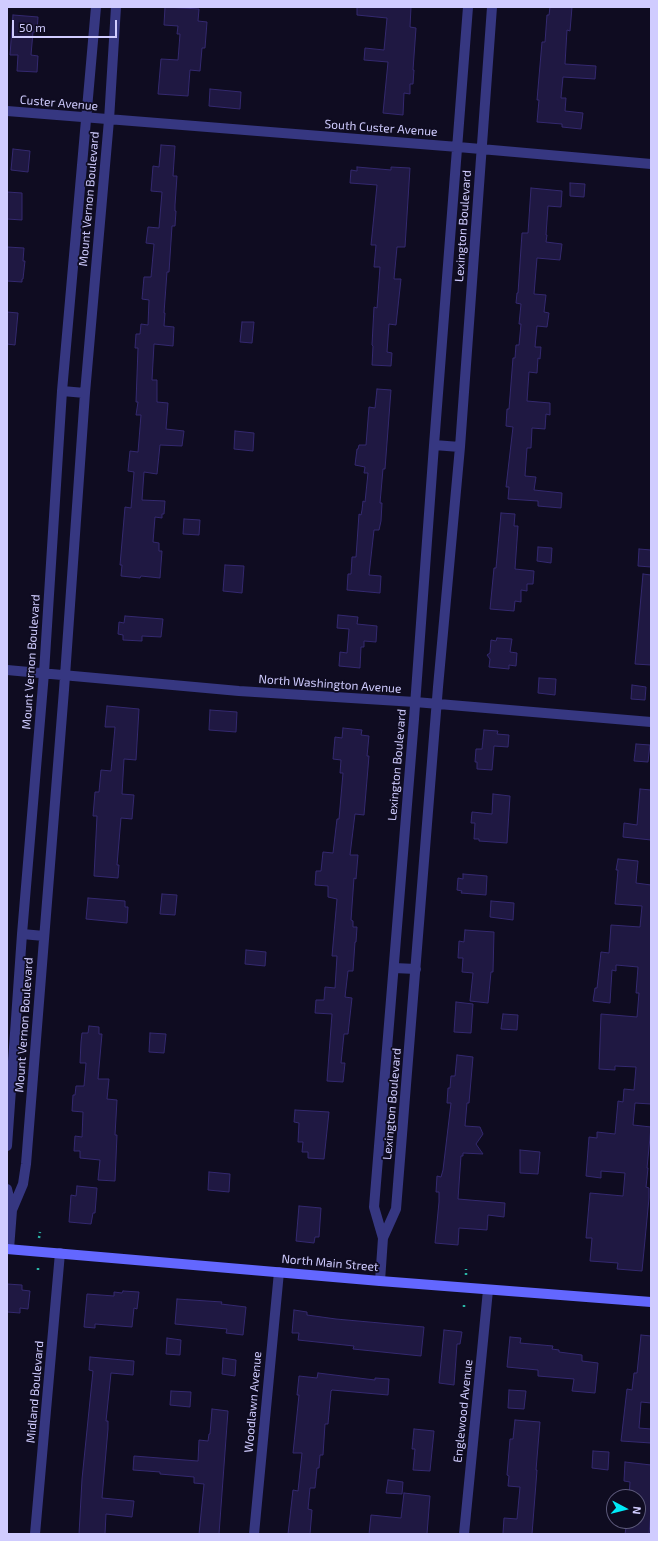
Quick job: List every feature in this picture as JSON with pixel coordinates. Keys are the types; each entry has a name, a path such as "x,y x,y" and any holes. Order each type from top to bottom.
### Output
{"main road":[{"name":"North Main Street","path":"8,1249 488,1290 651,1302"}],"street":[{"name":"Mount Vernon Boulevard","path":"7,1146 22,934 44,674 62,391 96,7"},
{"name":"Mount Vernon Boulevard","path":"8,1249 12,1210 23,1184 26,1164 65,675 84,393 109,120 116,7"},
{"name":"Lexington Boulevard","path":"383,1238 374,1207 415,702 468,7"},
{"name":"Lexington Boulevard","path":"380,1281 383,1238 396,1209 436,704 460,447 492,7"},
{"name":"Custer Avenue","path":"7,112 109,120"},
{"name":"South Custer Avenue","path":"109,120 458,146 651,164"},
{"path":"62,391 84,393"},
{"path":"434,445 460,447"},
{"name":"North Washington Avenue","path":"7,670 239,691 415,702 651,722"},
{"path":"22,934 44,936"},
{"path":"394,968 416,969"},
{"name":"Mount Vernon Boulevard","path":"7,1189 12,1210"},
{"name":"Midland Boulevard","path":"36,1534 60,1253"},
{"name":"Woodlawn Avenue","path":"254,1534 278,1272"},
{"name":"Englewood Avenue","path":"464,1534 488,1290"}],"path":[{"path":"39,1238 40,1232"},
{"path":"38,1265 38,1270"},
{"path":"466,1269 466,1275"},
{"path":"464,1302 464,1307"}],"building":[{"path":"165,7 199,9 198,21 207,22 205,48 202,48 200,71 190,70 188,96 158,94 161,59 178,60 180,34 177,34 178,26 164,25"},
{"path":"357,7 411,7 410,27 416,28 413,84 410,84 410,94 404,93 403,115 383,113 388,62 364,60 365,48 384,50 387,18 357,15"},
{"path":"550,7 572,7 570,31 567,30 565,64 596,66 595,79 563,77 561,98 566,98 565,111 583,113 581,129 562,127 562,124 537,122 539,100 537,100 542,42 545,42 547,15 549,15"},
{"path":"13,15 38,17 37,32 33,32 31,55 38,56 37,72 17,71 18,55 10,55"},
{"path":"210,89 241,92 240,109 209,106"},
{"path":"161,145 175,146 173,176 177,176 176,211 175,226 172,226 169,272 167,272 164,313 164,326 174,327 173,346 154,344 152,380 157,380 157,402 168,403 166,429 184,431 182,446 160,445 157,474 144,472 142,500 165,501 164,514 162,514 162,518 155,517 153,542 159,543 159,551 162,551 160,578 141,576 140,578 121,576 122,565 120,565 125,507 131,508 134,472 128,471 130,451 138,452 141,415 136,415 138,402 136,402 138,348 135,348 136,334 140,334 141,324 148,325 149,300 142,299 144,277 151,277 154,244 146,243 148,227 159,228 162,192 151,191 153,166 159,167"},
{"path":"13,149 30,151 28,172 11,170"},
{"path":"357,167 391,170 391,167 410,168 405,247 397,247 394,279 401,279 396,325 389,324 387,352 392,353 391,366 372,365 374,307 377,308 380,267 374,267 376,245 371,245 377,185 350,183 351,170 357,171"},
{"path":"570,183 585,184 584,197 570,196"},
{"path":"531,188 562,191 561,207 548,206 546,242 562,244 560,260 537,258 534,294 546,295 544,312 549,313 547,327 537,326 535,347 541,347 540,359 538,358 537,373 529,372 527,401 550,403 550,415 546,414 545,429 532,428 531,448 527,448 525,476 536,477 534,490 562,493 561,508 538,506 538,501 508,499 509,487 506,487 513,427 506,426 507,409 509,409 513,358 515,358 516,345 519,345 521,304 516,303 522,233 528,233"},
{"path":"7,192 22,193 22,220 7,219"},
{"path":"7,247 24,248 23,261 25,261 22,282 7,281"},
{"path":"7,312 18,313 15,345 7,344"},
{"path":"242,322 254,322 252,343 240,342"},
{"path":"377,389 391,390 385,469 383,469 380,503 382,503 381,521 379,530 374,530 369,575 381,576 380,593 347,590 348,574 351,574 352,557 356,557 359,514 361,515 363,501 365,502 368,473 364,473 365,467 355,465 357,449 359,445 366,445 369,407 375,408"},
{"path":"235,431 254,433 253,451 234,449"},
{"path":"501,513 515,514 514,526 518,526 515,569 534,571 533,584 527,584 527,591 521,590 521,602 515,601 514,611 490,609 494,568 496,568"},
{"path":"184,519 200,520 199,535 183,534"},
{"path":"538,547 552,548 551,563 537,561"},
{"path":"639,549 651,550 651,567 638,566"},
{"path":"225,565 244,566 242,593 223,591"},
{"path":"643,574 651,575 651,665 635,664"},
{"path":"338,615 358,617 357,624 377,626 376,642 364,641 364,647 361,647 360,668 339,666 340,652 347,653 349,629 337,628"},
{"path":"125,616 163,619 161,637 142,636 142,641 123,640 123,635 118,634 119,622 124,623"},
{"path":"497,638 512,639 510,652 517,653 516,666 509,665 509,669 489,667 490,659 487,655 490,653 491,640 496,641"},
{"path":"539,678 556,679 555,695 538,693"},
{"path":"632,685 646,687 645,700 631,699"},
{"path":"107,706 139,709 136,760 124,759 122,794 134,795 132,819 121,818 117,865 119,865 118,878 94,876 97,816 93,816 95,792 99,792 101,770 111,771 115,727 105,727"},
{"path":"210,710 237,712 236,732 209,730"},
{"path":"343,728 362,730 361,735 369,736 367,756 369,756 364,815 355,814 350,855 358,855 356,879 354,878 351,920 353,921 353,927 357,927 353,971 348,971 345,997 352,998 348,1034 344,1034 341,1063 345,1063 343,1082 327,1081 332,1014 315,1013 316,1000 324,1000 325,987 335,988 337,956 332,956 337,899 328,897 328,886 315,885 316,871 321,871 323,852 333,853 337,819 339,819 343,773 340,773 341,760 333,759 335,737 342,738"},
{"path":"484,730 498,731 497,734 509,735 508,747 494,746 492,770 477,769 477,762 475,762 476,749 482,749"},
{"path":"636,744 650,745 648,762 634,761"},
{"path":"640,789 651,790 651,840 623,837 624,823 637,825"},
{"path":"493,794 510,796 507,843 479,841 479,839 474,839 475,823 471,823 472,812 492,814"},
{"path":"618,859 638,861 636,883 651,885 651,1104 635,1103 633,1125 651,1127 646,1187 649,1188 649,1198 642,1271 617,1269 618,1263 590,1261 592,1238 586,1238 590,1193 623,1196 625,1173 601,1171 601,1178 586,1176 589,1137 597,1138 597,1132 615,1134 618,1101 623,1102 624,1089 634,1090 636,1067 615,1066 615,1070 599,1069 601,1014 637,1017 639,993 636,993 638,967 616,965 616,971 612,970 610,1003 593,1001 595,988 597,988 601,952 609,953 611,925 640,927 642,906 615,904 618,870 616,870"},
{"path":"463,874 487,876 486,895 461,893 462,891 457,890 458,878 463,879"},
{"path":"162,894 177,895 175,915 160,914"},
{"path":"88,898 125,901 125,907 128,907 127,923 86,919"},
{"path":"491,901 514,903 513,920 490,917"},
{"path":"465,930 494,932 493,972 491,972 488,1003 470,1001 473,973 462,972 463,958 458,958 459,941 464,942"},
{"path":"246,950 266,952 265,966 245,964"},
{"path":"456,1002 473,1004 471,1033 454,1032"},
{"path":"503,1014 518,1015 517,1030 501,1029"},
{"path":"89,1026 99,1027 99,1034 102,1034 98,1079 109,1079 107,1099 117,1100 115,1181 98,1180 100,1160 80,1158 80,1151 74,1151 75,1136 82,1137 83,1112 72,1111 73,1095 75,1095 76,1086 84,1086 86,1063 80,1063 81,1042 82,1033 88,1033"},
{"path":"150,1033 166,1034 164,1053 149,1052"},
{"path":"457,1055 473,1057 469,1103 467,1103 465,1126 480,1127 483,1134 476,1144 483,1154 463,1153 463,1156 461,1156 458,1199 505,1203 504,1217 488,1215 487,1230 459,1228 458,1245 435,1243 439,1202 439,1192 436,1192 437,1176 441,1177 443,1170 451,1103 447,1103 448,1088 450,1088 451,1076 455,1076"},
{"path":"295,1110 329,1112 324,1159 308,1158 308,1152 302,1152 303,1142 298,1142 299,1123 294,1122"},
{"path":"520,1150 540,1152 538,1174 520,1173"},
{"path":"209,1172 230,1174 229,1192 208,1190"},
{"path":"77,1186 97,1188 95,1213 93,1213 91,1224 69,1222 71,1195 76,1196"},
{"path":"299,1206 321,1208 319,1237 315,1237 314,1243 296,1241"},
{"path":"7,1284 22,1285 22,1290 30,1291 28,1309 20,1308 20,1313 7,1312"},
{"path":"123,1291 139,1292 137,1309 134,1308 132,1327 95,1324 95,1328 84,1327 87,1294 114,1296 114,1292 122,1293"},
{"path":"177,1299 222,1302 221,1304 246,1307 243,1335 226,1333 227,1329 175,1324"},
{"path":"294,1310 307,1312 307,1315 336,1319 424,1327 421,1356 353,1349 354,1346 298,1340 299,1333 292,1333"},
{"path":"444,1330 462,1332 460,1344 457,1344 454,1385 439,1383"},
{"path":"641,1335 651,1336 651,1403 641,1402 639,1428 651,1429 651,1443 621,1441 627,1389 632,1390 634,1373 637,1373"},
{"path":"510,1337 521,1338 520,1343 553,1346 552,1349 559,1350 559,1352 582,1355 582,1361 598,1363 595,1393 572,1391 574,1379 538,1376 538,1370 507,1367"},
{"path":"167,1338 181,1340 180,1355 166,1354"},
{"path":"90,1357 134,1361 133,1375 111,1373 106,1421 108,1421 108,1429 102,1498 134,1501 132,1517 106,1514 105,1534 79,1534 82,1479 93,1371 89,1370"},
{"path":"223,1358 236,1360 235,1376 222,1374"},
{"path":"318,1373 375,1380 375,1378 389,1379 388,1395 331,1391 328,1424 325,1424 323,1455 320,1455 315,1488 310,1488 308,1509 312,1510 310,1534 288,1534 293,1490 298,1491 302,1453 293,1453 299,1395 297,1395 299,1376 317,1378"},
{"path":"509,1390 526,1391 524,1409 508,1408"},
{"path":"171,1391 191,1392 190,1407 170,1405"},
{"path":"212,1409 228,1411 219,1534 199,1534 204,1484 194,1483 194,1477 133,1470 134,1456 198,1461 199,1440 208,1441 210,1434"},
{"path":"515,1420 540,1422 532,1534 503,1533 504,1518 517,1519 520,1487 508,1486 509,1476 507,1475 510,1439 513,1439"},
{"path":"414,1429 434,1431 430,1471 413,1470 415,1449 412,1449"},
{"path":"593,1451 609,1452 608,1470 592,1468"},
{"path":"625,1462 651,1465 651,1513 649,1534 625,1534 626,1529 646,1529 646,1489 630,1489 630,1482 624,1481"},
{"path":"388,1480 403,1482 402,1494 386,1493"},
{"path":"404,1493 430,1496 427,1534 369,1534 371,1515 401,1518"}]}
